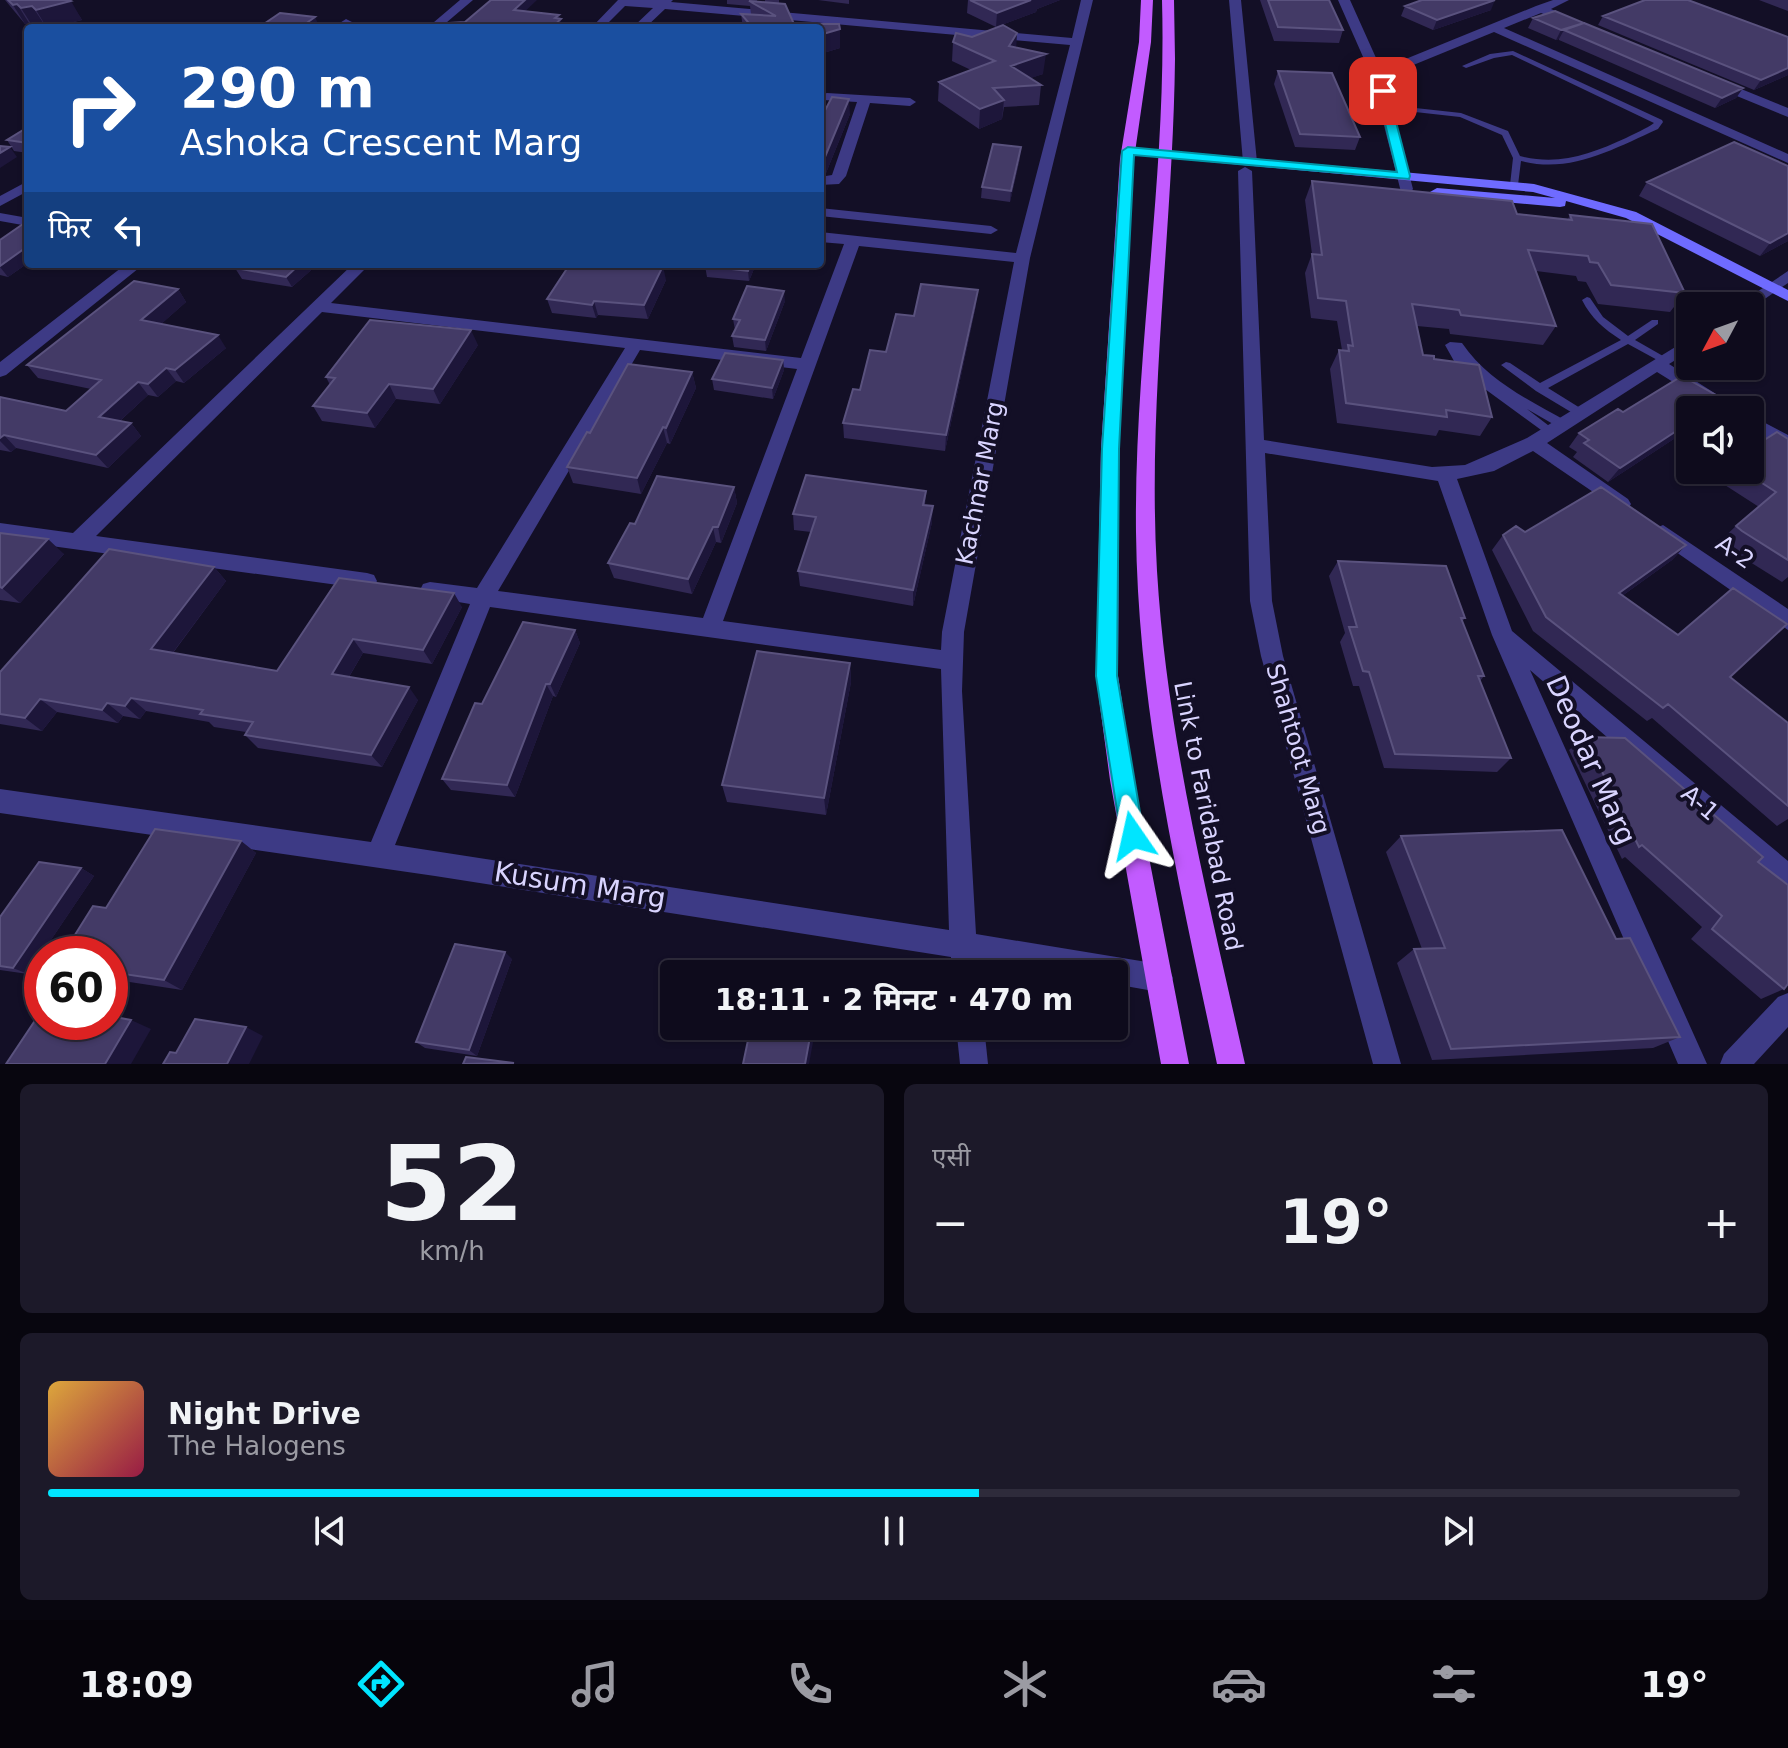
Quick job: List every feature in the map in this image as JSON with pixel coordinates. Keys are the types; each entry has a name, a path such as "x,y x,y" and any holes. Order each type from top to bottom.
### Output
{"main road":[{"path":"1147,0 1145,42 1128,155 1110,449 1107,676 1122,780 1175,1064"},
{"name":"Link to Faridabad Road","path":"1168,0 1165,158 1150,368 1147,566 1152,662 1170,780 1231,1064"}],"street":[{"path":"438,24 467,0"},
{"name":"Kachnar Marg","path":"964,960 950,661 1022,258 1087,0"},
{"path":"1235,0 1247,166"},
{"path":"1344,0 1388,107 1405,182"},
{"path":"1377,75 1563,0"},
{"path":"601,24 623,1 664,2 1074,42"},
{"path":"642,24 664,2"},
{"path":"1540,8 1584,27"},
{"path":"1492,27 1788,159"},
{"path":"1700,76 1788,113"},
{"path":"827,97 910,102"},
{"path":"824,181 834,181 839,176 865,99"},
{"path":"1128,155 1405,182 1526,201 1580,203"},
{"name":"Shahtoot Marg","path":"1247,166 1258,571 1269,642 1387,1064"},
{"path":"1405,182 1514,185 1631,215 1788,296"},
{"path":"0,202 24,187"},
{"path":"824,212 991,230"},
{"path":"0,217 24,221"},
{"path":"824,237 1022,258"},
{"path":"710,628 853,241"},
{"path":"3,366 131,268"},
{"path":"77,542 358,268"},
{"path":"1764,292 1788,276"},
{"path":"318,307 807,364"},
{"path":"379,854 483,597 635,345"},
{"path":"1256,436 1446,475 1487,466 1534,443 1676,352"},
{"path":"1661,362 1711,396"},
{"path":"1764,429 1788,444"},
{"name":"A-2","path":"1534,443 1788,621"},
{"name":"Deodar Marg","path":"1446,475 1503,635 1693,1064"},
{"path":"0,531 950,661"},
{"name":"A-1","path":"1503,635 1788,878"},
{"name":"Kusum Marg","path":"0,801 379,854 962,943 1159,978"},
{"path":"1734,1064 1788,1007"},
{"path":"971,1040 974,1064"}],"lane":[{"path":"1466,66 1493,56 1513,53 1653,116 1659,122 1655,127 1577,162 1540,164 1517,158"},
{"path":"1388,107 1461,115 1483,121 1505,133 1517,158 1514,185"},
{"path":"1587,300 1591,312 1602,322 1661,362"},
{"path":"1540,388 1655,322"},
{"path":"1454,345 1463,368 1558,429"},
{"path":"1506,365 1581,414"}],"building":[{"path":"8,0 71,1 36,10 32,6 21,8"},
{"path":"491,0 525,0 514,10 559,15 555,18 561,19 555,24 448,24 465,22"},
{"path":"970,0 1031,0 997,13"},
{"path":"1268,0 1329,0 1343,30 1278,27"},
{"path":"1422,0 1495,0 1437,20 1405,6"},
{"path":"1645,0 1688,0 1788,37 1788,68 1761,80 1603,16"},
{"path":"749,1 785,4 794,24 750,24 741,14 776,16"},
{"path":"1555,11 1584,23 1561,30 1533,18"},
{"path":"280,13 315,17 305,24 264,24"},
{"path":"1584,23 1743,88 1722,98 1564,30"},
{"path":"824,24 839,24 840,29 824,34"},
{"path":"1003,25 1017,33 1009,46 1046,54 1011,66 1041,85 993,88 1004,100 980,109 939,82 995,61 953,42 956,33 972,37"},
{"path":"1278,71 1332,73 1360,137 1300,134"},
{"path":"832,97 849,99 825,157 824,157 824,112"},
{"path":"24,129 24,142 7,140"},
{"path":"1734,142 1788,166 1788,233 1770,243 1647,182"},
{"path":"993,144 1021,147 1011,191 982,187"},
{"path":"1312,181 1512,201 1517,214 1572,220 1570,215 1652,224 1685,292 1611,285 1598,263 1590,262 1588,256 1528,250 1556,326 1461,315 1459,310 1412,304 1423,355 1479,365 1492,417 1446,410 1447,417 1346,403 1339,350 1349,351 1348,345 1353,346 1346,301 1318,298 1312,254 1322,255"},
{"path":"24,224 24,249 0,266 0,240"},
{"path":"235,268 296,268 286,277"},
{"path":"567,268 662,268 644,305 594,301 592,305 547,299"},
{"path":"134,281 178,289 141,320 218,335 175,370 166,368 148,384 138,382 99,417 131,423 96,455 4,435 0,438 0,397 66,411 101,380 27,365"},
{"path":"921,284 978,290 946,435 843,423 853,389 860,390 870,350 886,352 896,314 914,316"},
{"path":"747,286 784,291 765,340 732,336 740,320 733,319"},
{"path":"370,320 471,330 433,389 389,384 367,413 313,406 335,378 326,377"},
{"path":"725,353 783,360 772,388 712,379"},
{"path":"628,364 692,372 666,428 663,427 637,478 567,467 587,432 590,433"},
{"path":"1676,380 1689,380 1716,395 1676,396 1676,431 1620,468 1584,443 1589,440 1579,433 1618,409 1623,412"},
{"path":"1777,432 1788,439 1788,560 1736,526 1776,492 1764,484 1764,440"},
{"path":"806,475 926,491 923,505 933,506 913,590 798,571 816,517 793,514"},
{"path":"657,476 734,487 718,527 713,527 688,579 608,563 630,523 635,524"},
{"path":"1601,487 1686,545 1619,593 1678,635 1733,588 1787,624 1730,677 1788,723 1788,806 1668,704 1663,708 1546,617 1503,535 1516,526 1525,532"},
{"path":"0,533 48,539 2,588 0,587"},
{"path":"109,549 214,567 151,649 277,671 339,578 454,593 423,650 353,639 332,674 409,687 371,755 245,735 253,722 131,698 125,706 107,703 102,710 40,699 25,718 0,714 0,672"},
{"path":"1338,561 1446,566 1465,618 1461,618 1484,676 1478,676 1511,758 1395,754 1369,672 1363,671 1349,627 1357,627"},
{"path":"523,622 575,630 550,684 546,684 507,785 442,779 475,703 482,704"},
{"path":"757,651 850,663 824,798 722,785"},
{"path":"1585,737 1625,738 1763,857 1758,862 1788,885 1788,984 1784,989 1712,929 1722,916 1642,845 1639,847"},
{"path":"155,829 241,841 164,980 128,975 128,936 74,936 93,906 106,908"},
{"path":"1562,830 1616,939 1630,938 1680,1037 1451,1049 1414,949 1445,948 1401,836"},
{"path":"39,862 81,868 35,936 24,936 24,952 13,968 0,966 0,917"},
{"path":"455,944 505,952 469,1050 416,1042"},
{"path":"195,1019 246,1027 227,1064 163,1064 170,1052 176,1053"},
{"path":"24,1037 24,1040 119,1040 105,1064 6,1064"},
{"path":"748,1040 809,1040 805,1064 743,1064"},
{"path":"466,1057 514,1063 463,1064"}],"route":[{"path":"1133,836 1107,676 1106,565 1128,151 1404,176 1383,91"}]}
